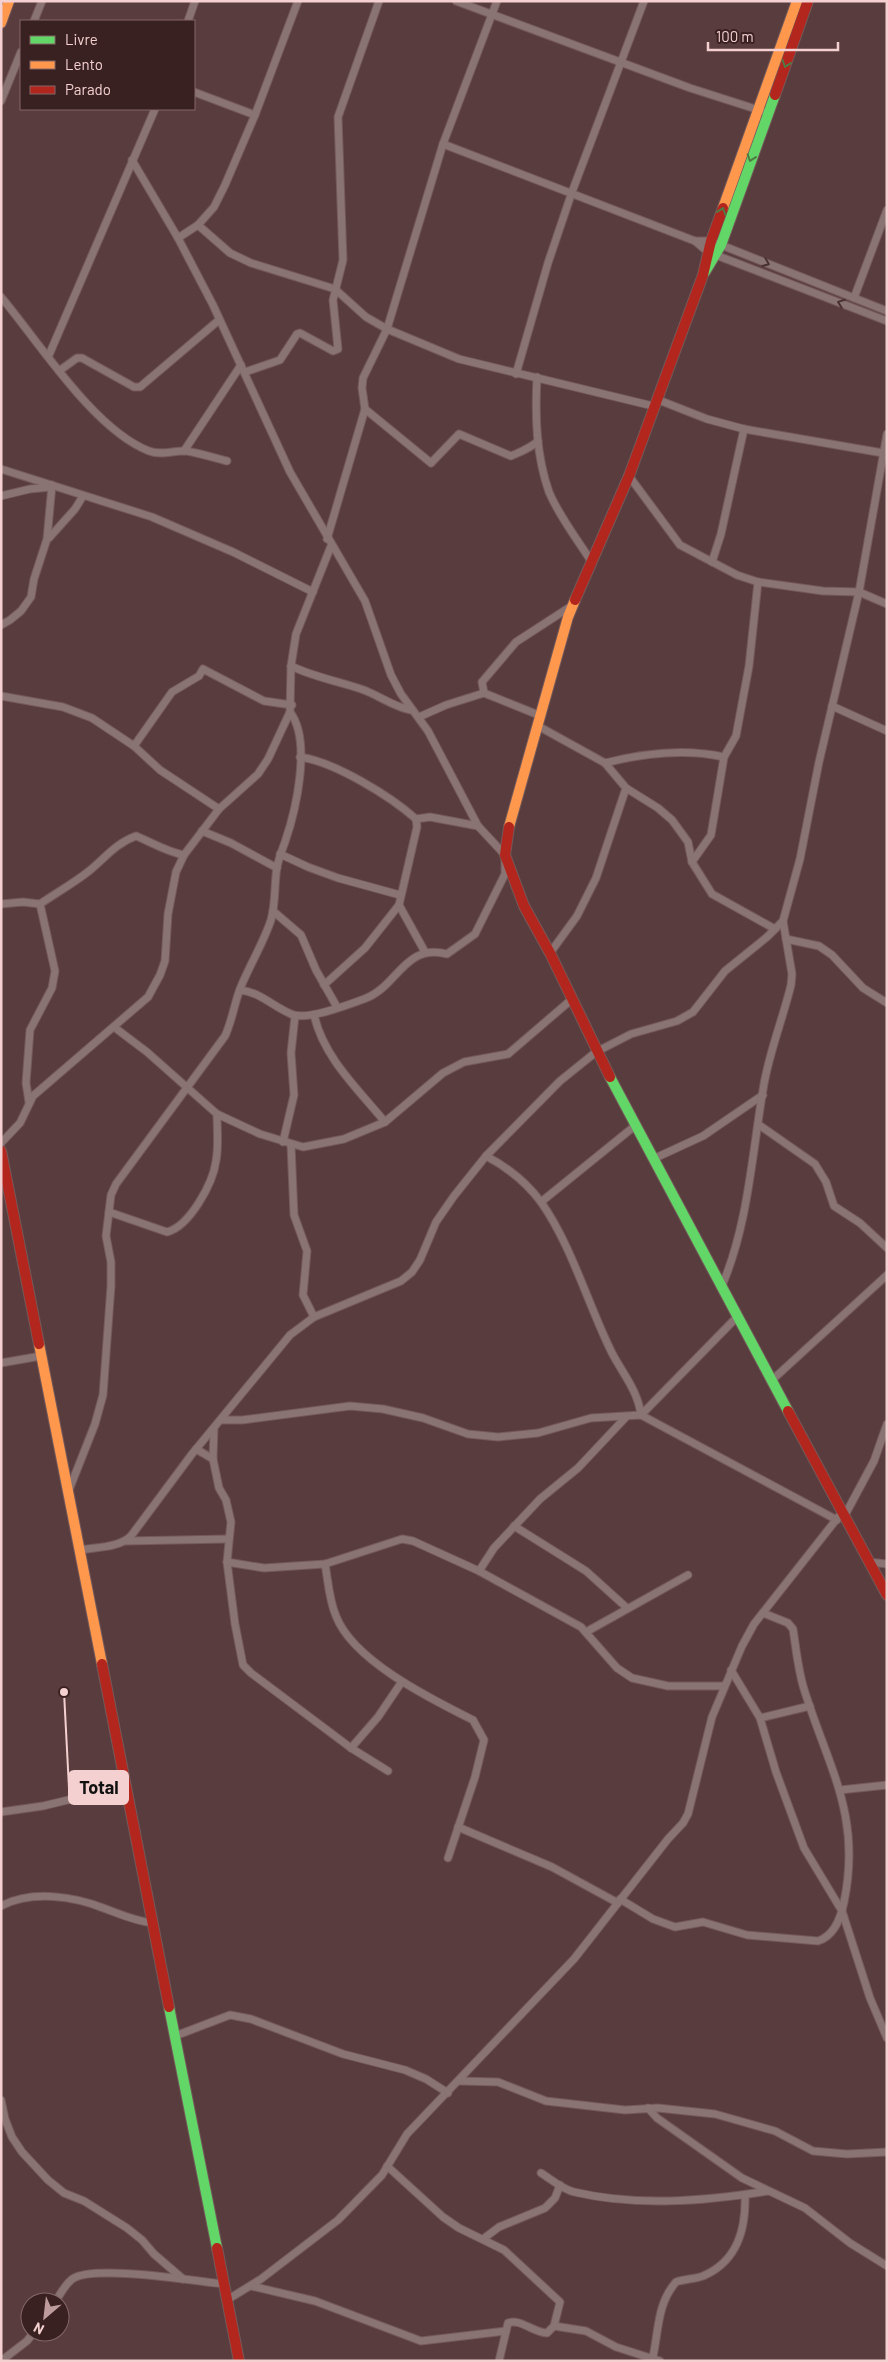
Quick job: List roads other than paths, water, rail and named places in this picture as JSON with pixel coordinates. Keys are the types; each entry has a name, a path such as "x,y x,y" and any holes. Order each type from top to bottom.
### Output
{"main road":[{"path":"1,23 9,1"},
{"path":"797,1 762,111 716,243 655,403 630,476 573,605 512,815 505,855 524,906 550,953 596,1052 842,1515 887,1595"},
{"path":"762,111 808,1"},
{"path":"1,1151 238,2361"}],"street":[{"path":"34,20 42,1"},
{"path":"188,20 195,1"},
{"path":"178,238 198,225 214,207 255,115 298,1"},
{"path":"184,451 243,368 280,360 297,334 300,333 333,351 338,349 334,318 335,289 343,260 338,117 379,1"},
{"path":"456,1 621,62 762,111"},
{"path":"327,539 365,409 362,388 363,378 387,329 443,144 497,1"},
{"path":"516,374 548,263 572,192 644,1"},
{"path":"1,100 20,54"},
{"path":"195,92 255,115"},
{"path":"49,355 155,110"},
{"path":"443,144 572,192 695,241 712,254 887,321"},
{"path":"132,160 178,238 243,368 290,472 331,546 368,606 392,675 411,710 419,717 478,826 505,855 505,874 475,934 446,954 425,952 416,955 366,999 302,1017 295,1016 259,994 240,990"},
{"path":"854,298 887,210"},
{"path":"198,225 230,252 251,264 335,289 366,317 387,329 459,359 516,374 655,403 744,429 883,453"},
{"path":"695,241 716,243 887,311"},
{"path":"1,297 49,355 59,371 94,410 132,442 157,452 168,454 184,451 227,461"},
{"path":"59,371 77,358 82,358 134,387 140,387 219,320"},
{"path":"537,378 535,415 538,441 549,491 559,512 591,561"},
{"path":"365,409 432,463 459,434 511,456 532,447 538,441"},
{"path":"712,562 721,534 744,429"},
{"path":"721,1288 736,1248 759,1125 767,1070 791,985 783,922 800,859 832,706 859,592 883,472 883,453 887,434"},
{"path":"1,469 152,517 313,592"},
{"path":"630,476 680,545 712,562 758,582 822,590 859,592 887,604"},
{"path":"1,496 51,486"},
{"path":"1,625 21,611 31,596 34,580 48,539 51,486"},
{"path":"48,539 75,509 83,496"},
{"path":"68,1491 95,1424 103,1394 111,1286 111,1262 106,1236 111,1196 116,1184 188,1089 225,1036 234,1015 240,990 273,912 277,868 295,805 300,756 300,735 291,708 291,666 296,634 331,546"},
{"path":"692,862 711,835 724,757 736,736 749,666 758,582"},
{"path":"484,693 482,682 516,642 573,605"},
{"path":"291,666 330,682 361,689 392,704 411,710"},
{"path":"134,746 172,692 199,676 204,669 264,701 291,708"},
{"path":"419,717 446,705 484,693 539,721 605,763 626,788 658,808 672,820 688,842 692,862 712,894 775,929"},
{"path":"1,696 32,700 92,718 134,746 160,770 219,808"},
{"path":"832,706 887,731"},
{"path":"1,1143 20,1123 33,1096 148,998 165,961 168,914 176,872 184,854 219,808 258,774 268,759 291,708"},
{"path":"605,763 672,752 706,753 724,757"},
{"path":"300,756 312,759 360,781 416,820 430,818 478,826"},
{"path":"550,953 577,916 596,878 626,788"},
{"path":"324,985 370,942 399,905 417,827 416,820"},
{"path":"202,831 277,868"},
{"path":"1,904 23,902 40,904 90,870 119,844 136,836 151,841 171,852 184,854"},
{"path":"280,854 302,865 338,878 400,895"},
{"path":"29,1102 26,1083 30,1030 52,988 55,971 40,904"},
{"path":"399,905 425,952"},
{"path":"273,912 301,935 324,985 337,1007"},
{"path":"126,1541 196,1449 290,1335 314,1317 402,1281 412,1272 436,1222 454,1196 486,1156 560,1081 596,1052 631,1034 685,1018 700,1005 725,971 783,922"},
{"path":"786,939 819,946 832,955 863,988 887,1004"},
{"path":"114,1027 147,1052 217,1114 260,1134 303,1147 323,1145 344,1139 385,1122 443,1073 464,1062 508,1054 571,1000"},
{"path":"314,1015 319,1035 327,1051 385,1122"},
{"path":"295,1016 291,1053 294,1095 287,1143 294,1215 306,1251 304,1296 314,1317"},
{"path":"653,1159 703,1136 763,1095"},
{"path":"109,1212 167,1232 173,1230 189,1217 200,1201 216,1161 217,1114"},
{"path":"541,1202 636,1125"},
{"path":"759,1125 815,1164 826,1182 834,1206 860,1223 887,1248"},
{"path":"486,1156 498,1162 520,1180 541,1202 559,1235 612,1354 639,1400 641,1415"},
{"path":"771,1381 887,1275"},
{"path":"641,1415 737,1317"},
{"path":"1,1363 41,1356"},
{"path":"221,1420 242,1420 350,1406 383,1409 423,1418 468,1434 498,1436 538,1433 591,1418 641,1415 842,1515"},
{"path":"479,1571 494,1548 514,1526 540,1499 578,1468 626,1417"},
{"path":"227,2300 250,2286 338,2220 387,2166 408,2134 574,1959 683,1823 688,1814 712,1717 742,1646 763,1613 842,1515 874,1461 887,1424"},
{"path":"214,1428 213,1459 219,1488 226,1500 231,1522 227,1562 235,1624 243,1665 251,1674 351,1748 388,1771"},
{"path":"196,1449 213,1459"},
{"path":"514,1526 586,1571 627,1608"},
{"path":"80,1550 126,1541 228,1539"},
{"path":"227,1562 264,1568 325,1564 402,1540 424,1545 479,1571 586,1632 617,1668 632,1678 668,1686 724,1686"},
{"path":"869,1562 887,1564"},
{"path":"325,1564 336,1616 354,1642 401,1682 473,1720 480,1730 484,1740 475,1778 448,1858"},
{"path":"586,1632 688,1575"},
{"path":"458,1827 552,1867 653,1919 675,1927 702,1922 747,1935 818,1941 826,1939 832,1933 842,1910 848,1882 850,1848 840,1790 803,1688 793,1629 788,1623 763,1613"},
{"path":"731,1670 760,1718 776,1772 804,1848 842,1910 870,1998 887,2038"},
{"path":"351,1748 378,1717 401,1682"},
{"path":"760,1718 810,1706"},
{"path":"840,1790 887,1785"},
{"path":"1,1812 43,1806 126,1786"},
{"path":"1,1906 16,1898 34,1896 56,1898 86,1902 137,1922 153,1923"},
{"path":"175,2036 230,2015 251,2019 343,2054 405,2070 426,2079 448,2093"},
{"path":"460,2080 498,2082 546,2101 625,2110 648,2108 715,2114 775,2131 813,2151 847,2154 887,2152"},
{"path":"1,2100 5,2119 12,2137 22,2152 48,2180 64,2192 84,2201 127,2228 183,2279"},
{"path":"648,2108 657,2118 742,2178 805,2208 850,2243 887,2266"},
{"path":"387,2166 459,2228 504,2250 557,2298 560,2307 554,2326 547,2333 542,2333 510,2321 499,2361"},
{"path":"541,2173 560,2186 574,2192 623,2199 692,2201 769,2191"},
{"path":"483,2239 499,2227 545,2208 555,2198 560,2186"},
{"path":"554,2326 586,2331 616,2348 655,2360 660,2310 664,2300 676,2282 701,2277 725,2263 743,2233 745,2195"},
{"path":"62,2292 72,2279 83,2274 126,2274 224,2284"},
{"path":"250,2286 315,2301 421,2341 506,2331"},
{"path":"1,2361 26,2342"}],"place":[{"name":"Total","path":"64,1692"}]}
